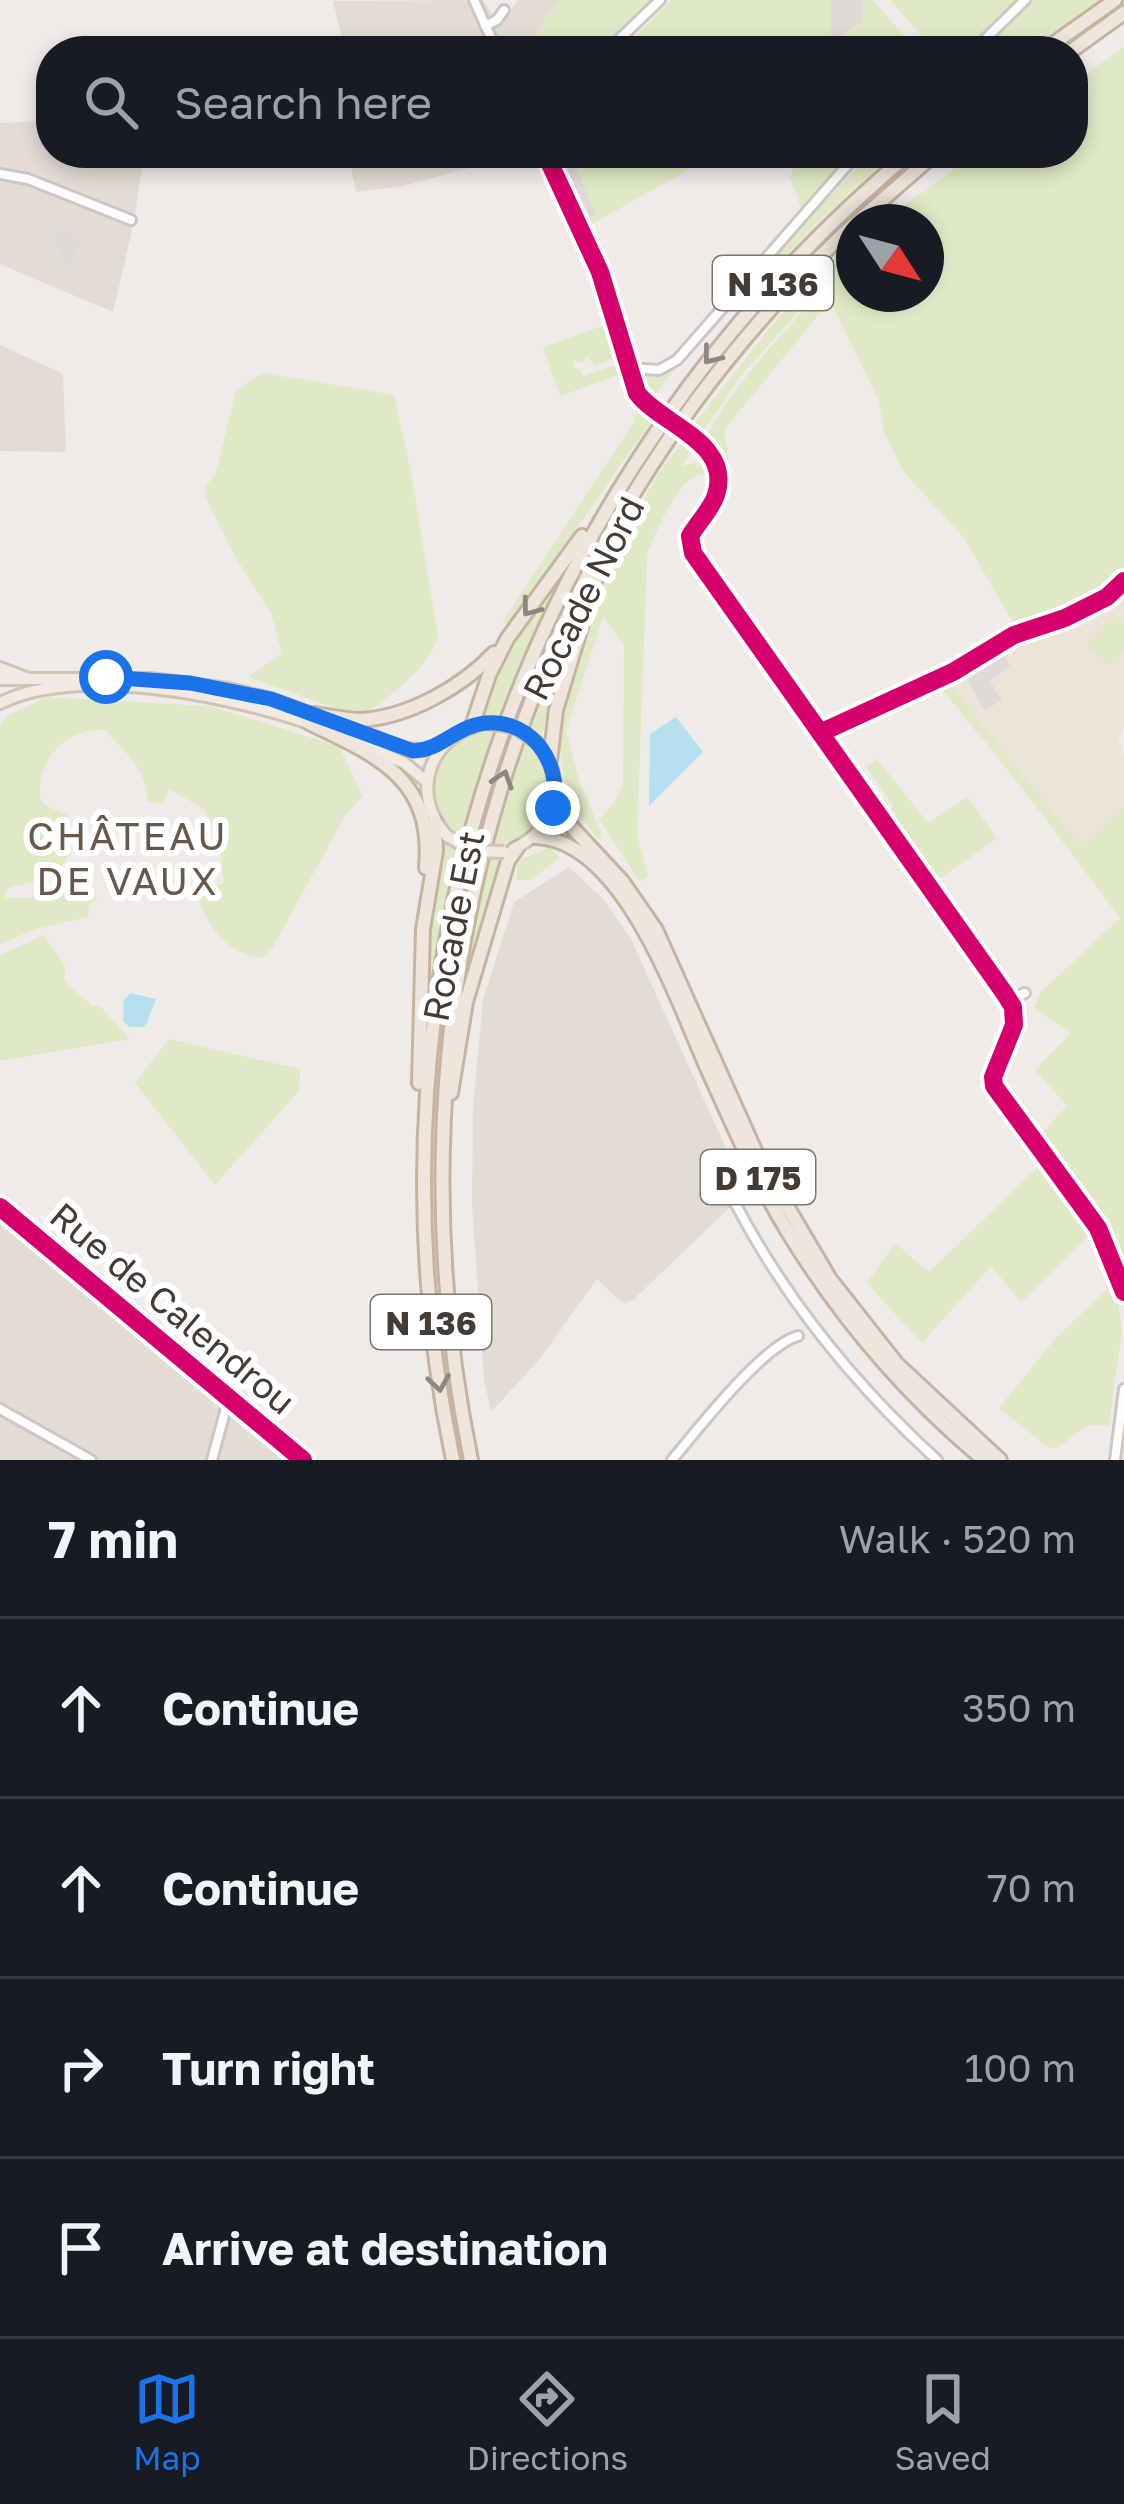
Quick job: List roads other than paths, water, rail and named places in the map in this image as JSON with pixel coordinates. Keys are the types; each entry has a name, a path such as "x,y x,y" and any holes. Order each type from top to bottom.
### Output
{"highway":[{"path":"1064,36 1114,0"},
{"path":"1088,39 1124,14"},
{"name":"N 136","path":"655,431 722,341 782,273 894,168"},
{"name":"Rocade Nord","path":"877,204 919,168"},
{"name":"Rocade Nord","path":"440,1183 453,999 472,893 506,768 554,644 626,507 688,413 765,316 836,243"},
{"path":"550,760 556,710 591,587 688,413"},
{"path":"479,725 489,675 508,639 655,431"},
{"name":"Rocade Est","path":"453,1460 432,1332 423,1183 436,997 452,902 510,709 556,603 655,431"},
{"path":"312,718 366,720 444,694 471,678 508,639"},
{"path":"312,718 381,760 413,793 427,836 418,1132 423,1183"},
{"name":"D 175","path":"555,800 567,822 622,881 656,930 758,1156 830,1279 897,1364 1000,1460"},
{"path":"423,929 436,851 435,822"},
{"name":"D 175","path":"535,836 568,844 626,903 657,954 750,1162 798,1249 835,1304 891,1372 984,1460"},
{"path":"440,1183 463,1014 511,850"},
{"name":"N 136","path":"440,1183 450,1336 471,1460"}],"main road":[{"path":"0,668 29,680"},
{"path":"0,679 106,677 190,683 271,699 382,752 426,782"},
{"path":"0,703 34,692 71,688 149,689 224,698 312,718 406,749 425,750 479,725 514,727 537,742 550,760 555,780 550,816 535,836 511,850 473,851 447,836 435,822 426,782 443,744"}],"street":[{"path":"474,0 490,36"},
{"path":"623,36 660,0"},
{"path":"988,36 1024,0"},
{"path":"485,26 504,10"},
{"path":"552,168 600,272 637,393 711,456 718,485 711,506 690,536 690,546 1009,1000 1014,1025 993,1077 994,1086 1098,1228 1124,1292"},
{"path":"630,368 659,370 677,360 846,168"},
{"path":"0,174 28,179 130,220"},
{"path":"820,733 953,672 1014,635 1065,618 1107,596 1124,581"},
{"path":"1009,1000 1025,993"},
{"path":"735,1203 824,1340 880,1406 937,1460"},
{"name":"Rue de Calendrou","path":"0,1207 229,1397 291,1455 303,1460"},
{"path":"672,1460 747,1376 777,1347 798,1336"},
{"path":"1115,1460 1124,1388"},
{"path":"212,1460 229,1397"},
{"path":"0,1409 91,1460"}],"water":[{"path":"676,717 703,752 649,806 650,734"},
{"path":"130,993 156,999 145,1027 130,1027 123,1021 124,1000"}],"district":[{"name":"CHÂTEAU DE VAUX","path":"128,858"}]}
